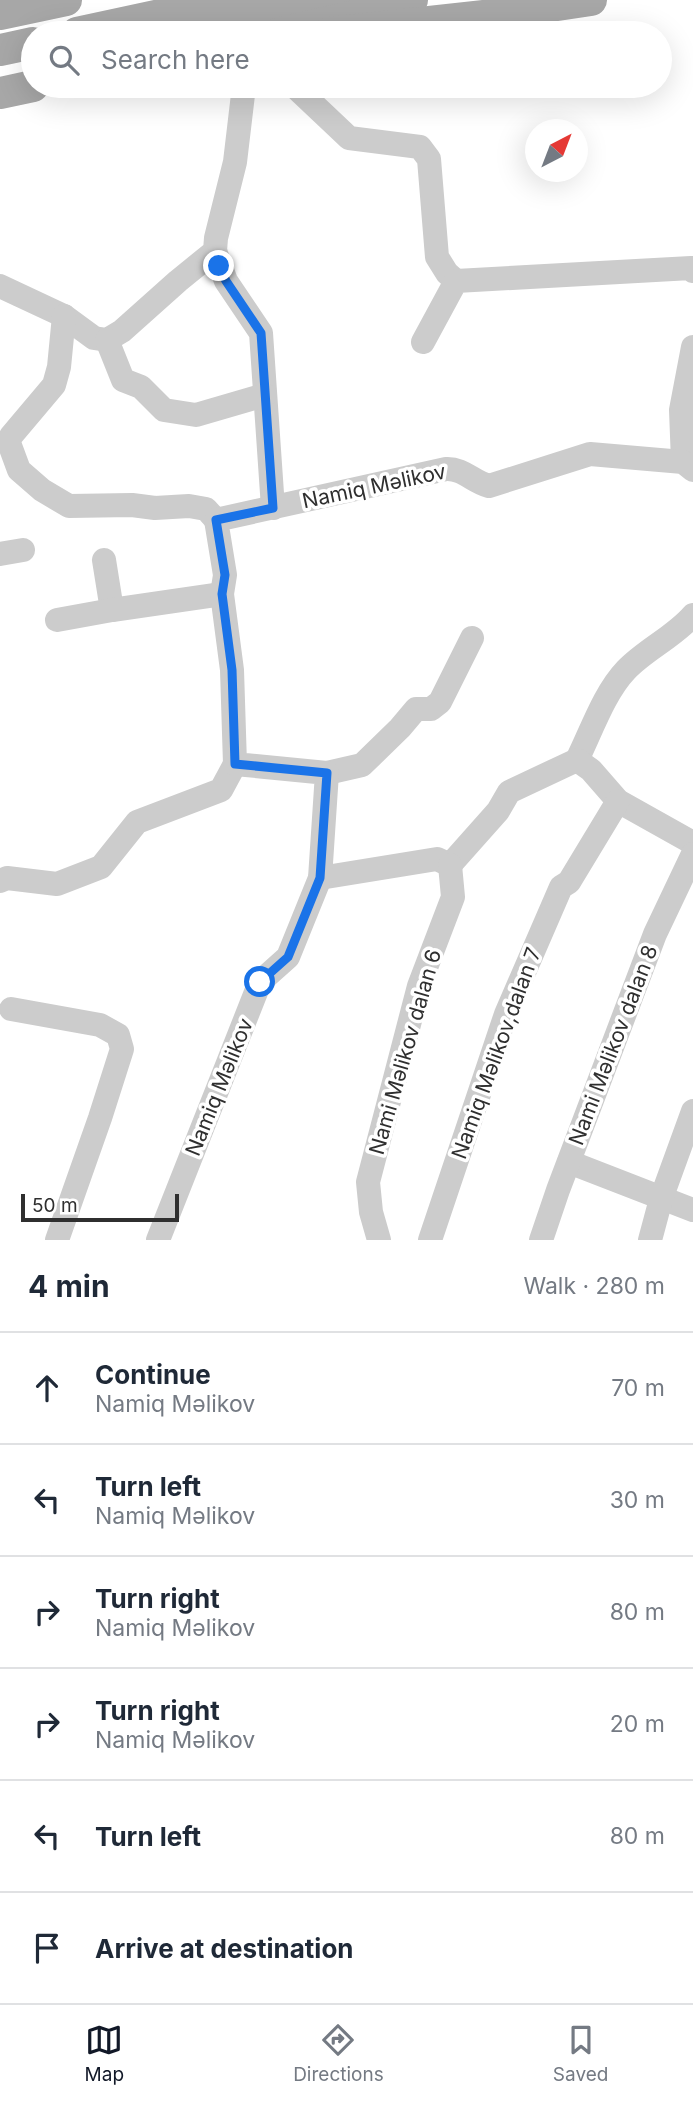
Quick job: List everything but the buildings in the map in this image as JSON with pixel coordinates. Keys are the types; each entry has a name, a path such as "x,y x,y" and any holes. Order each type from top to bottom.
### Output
{"main road":[{"path":"0,14 65,0"},
{"path":"268,14 340,0"},
{"path":"372,12 412,0"},
{"path":"438,21 591,0"},
{"path":"132,21 160,15 372,12 484,16"},
{"path":"0,50 21,46"},
{"path":"0,93 21,89"}],"street":[{"path":"65,0 74,0"},
{"path":"243,98 235,162 215,251 226,281 261,333 273,508"},
{"path":"307,98 349,138 420,147 425,152 429,159 437,257 456,281 692,269"},
{"path":"0,286 64,316 94,338 107,340 122,331 215,251"},
{"path":"423,342 456,281"},
{"path":"0,881 7,878 57,884 100,867 138,822 220,790 235,764 232,670 222,594 225,575 216,520 206,509 189,506 69,506 42,490 19,470 9,443 11,436 54,385 60,367 64,316"},
{"path":"107,340 123,380 141,387 164,410 196,415 265,395"},
{"path":"688,466 681,410 693,347"},
{"name":"Namiq Məlikov","path":"216,520 446,470 456,469 480,484 489,486 590,454 688,466"},
{"path":"104,560 112,610"},
{"path":"57,620 222,594"},
{"path":"320,878 437,859 450,865 498,811 509,792 577,760 612,689 627,669 683,626 693,615"},
{"path":"235,764 327,773 362,765 416,709 431,709 440,702 472,638"},
{"path":"577,760 591,770 618,801 693,843"},
{"name":"Namiq Məlikov","path":"158,1240 260,982 288,957 320,878 327,773"},
{"name":"Namiq Məlikov,dalan 7","path":"430,1240 506,1014 561,887 569,882 618,801"},
{"name":"Nami Məlikov dalan 8","path":"541,1240 654,934 693,854"},
{"name":"Nami Məlikov dalan 6","path":"379,1240 371,1212 368,1182 419,986 453,897 450,865"},
{"path":"11,1009 100,1025 118,1035 122,1049 57,1240"},
{"path":"650,1240 661,1199 693,1111"},
{"path":"569,1162 693,1210"}],"route":[{"path":"219,266 261,333 273,508 216,520 225,575 222,594 232,670 235,764 327,773 320,878 288,957 260,982"}]}
